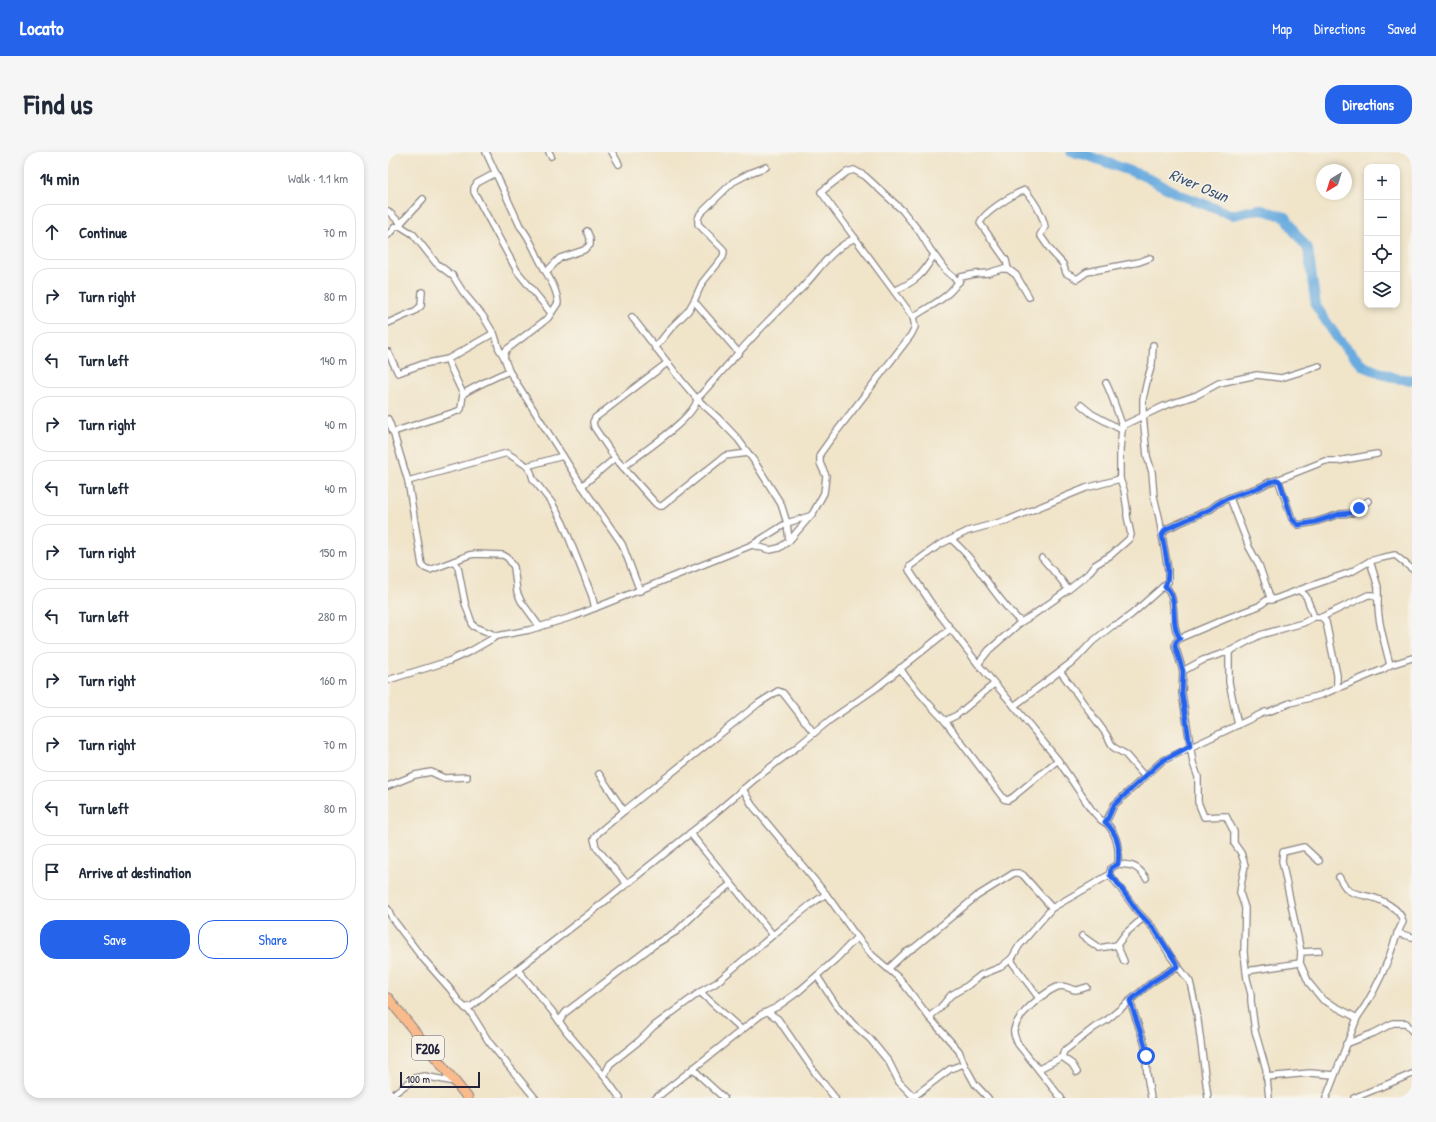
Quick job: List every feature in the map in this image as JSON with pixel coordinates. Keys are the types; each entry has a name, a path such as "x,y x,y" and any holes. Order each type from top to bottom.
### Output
{"main road":[{"name":"F206","path":"388,998 468,1098"}],"street":[{"path":"486,152 520,226 528,236 558,297 558,303 552,313 543,322 506,350 504,357"},
{"path":"612,152 619,164"},
{"path":"655,348 694,302 702,283 723,257 724,252 722,248 698,224 700,214 733,182 766,167"},
{"path":"752,545 770,550 779,548 789,541 817,507 824,493 826,476 820,463 820,454 915,327 913,317 821,192 847,172 854,170 865,176 902,210 919,231 946,271 958,282"},
{"path":"496,173 477,183 474,188 474,192 517,271 552,313"},
{"path":"1008,269 1006,260 980,223 984,217 1005,200 1025,190 1044,221 1045,227 1040,235 1063,264 1066,273 1077,279 1087,272 1122,266 1150,258"},
{"path":"388,235 400,225 423,199"},
{"path":"388,211 400,225 413,234 432,259 453,276 463,292 479,310 494,333 497,346 504,357 509,371 582,486 622,544 640,591"},
{"path":"546,272 560,258 584,250 590,245 590,238 587,231"},
{"path":"623,467 676,426 696,406 697,399 771,317 804,287 836,249 855,238"},
{"path":"894,291 911,283 926,269 934,255"},
{"path":"913,317 946,296 961,277 988,273 1001,269 1008,269 1016,275 1029,296"},
{"path":"388,323 415,311 421,306 422,292"},
{"path":"694,302 739,353"},
{"path":"632,317 655,348 697,399 738,439 748,453 780,504 787,523 789,541"},
{"path":"388,352 398,373 424,364 448,360 494,333"},
{"path":"1014,706 1076,659 1092,642 1112,626 1120,622 1168,582 1168,570 1154,497 1152,472 1147,456 1143,415 1143,399 1152,364 1153,344"},
{"path":"393,432 458,412 461,409 463,394 448,360"},
{"path":"667,363 595,418 593,422 599,436 623,467 656,504 662,506 725,456 748,453"},
{"path":"1122,428 1143,415 1197,395 1219,383 1257,375 1281,378 1319,366"},
{"path":"463,394 470,389 509,371"},
{"path":"978,664 990,650 1021,622 1068,590 1088,574 1095,565 1111,555 1129,539 1131,535 1124,490 1120,479 1122,428 1113,397 1106,383"},
{"path":"1081,405 1092,414 1122,428"},
{"path":"388,419 394,433 408,481 422,565 430,570 469,555 503,555 508,558 514,567 517,592 521,601 540,627"},
{"path":"408,481 507,453 527,466 531,472 532,479 552,503 563,523 592,596 595,608"},
{"path":"1162,535 1166,529 1211,509 1215,504 1325,461 1338,461 1377,454"},
{"path":"527,466 563,456"},
{"path":"582,486 616,458"},
{"path":"1118,864 1118,842 1109,825 1099,819 1091,809 1058,760 994,684 932,606 909,570 910,566 939,545 968,531 1008,520 1067,495 1098,484 1120,479"},
{"path":"1278,480 1292,519 1298,525 1315,522 1340,514 1352,513 1368,501"},
{"path":"1230,498 1249,547 1259,565 1271,600"},
{"path":"388,680 449,661 471,651 496,636 540,627 575,616 640,591 752,545 787,523 810,516"},
{"path":"952,540 961,547 995,592 1021,622"},
{"path":"1269,1098 1266,1069 1255,1031 1251,994 1244,953 1246,908 1240,893 1245,865 1241,853 1234,843 1234,832 1226,816 1204,817 1198,802 1198,777 1193,763 1190,746 1182,693 1183,671 1175,646 1176,642 1180,638 1255,608 1267,600 1271,600 1351,572 1370,561 1395,555 1412,568"},
{"path":"1042,558 1062,580 1068,590"},
{"path":"454,561 458,567 465,603 473,626 496,636"},
{"path":"1370,561 1378,587 1378,606 1390,665"},
{"path":"1165,586 1170,592 1175,618 1175,628 1180,638"},
{"path":"1299,590 1306,596 1314,617"},
{"path":"1183,671 1203,660 1229,651 1260,635 1303,623 1314,617 1322,617 1368,595 1373,595 1378,599"},
{"path":"1322,617 1326,622 1337,675 1337,688"},
{"path":"465,1008 472,1006 843,710 876,688 950,629"},
{"path":"1229,651 1229,682 1238,725"},
{"path":"1105,822 1114,805 1162,761 1190,746 1265,712 1290,703 1321,695 1390,665 1412,658"},
{"path":"900,668 906,677 945,721 999,794 1006,800 1013,797 1058,760"},
{"path":"1060,671 1106,734 1113,747 1125,754 1145,777"},
{"path":"945,721 957,715 994,684"},
{"path":"626,883 596,847 594,839 598,832 759,703 778,691 783,693 814,733"},
{"path":"388,786 415,775 431,772 444,778 468,777"},
{"path":"599,774 624,811"},
{"path":"743,789 752,805 826,894 857,938 872,955 900,978 929,1017 959,1051 975,1084 988,1098"},
{"path":"690,832 773,935"},
{"path":"1319,861 1304,847 1283,852 1282,861 1301,952 1300,963 1309,983 1323,1000 1357,1018"},
{"path":"1110,875 1111,868 1118,864 1129,865 1140,869 1146,878"},
{"path":"888,969 905,953 914,948 977,896 1014,873 1023,875 1052,908"},
{"path":"929,1017 939,1009 951,995 967,986 981,975 1001,967 1012,958 1019,946 1052,908 1110,875"},
{"path":"1110,875 1116,881 1137,911 1155,930 1190,982 1197,1013 1208,1098"},
{"path":"1326,1098 1357,1018 1382,974 1397,933 1403,922 1403,918 1395,910 1375,898 1353,893 1348,890 1339,877"},
{"path":"560,1020 566,1012 654,945 678,931 703,906 731,884"},
{"path":"604,1076 610,1064 654,1026 700,992 716,983 810,905 826,894"},
{"path":"388,909 390,919 450,989 460,1003 471,1013 489,1042 535,1098"},
{"path":"1082,936 1099,948 1108,948 1117,945 1126,932 1143,918"},
{"path":"1397,933 1412,937"},
{"path":"656,1098 762,1014 768,1012 788,999 836,959 857,938"},
{"path":"1117,945 1124,961"},
{"path":"1301,952 1319,951"},
{"path":"1012,958 1012,962 1039,998"},
{"path":"1246,971 1300,963"},
{"path":"1039,1069 1062,1057 1064,1051 1130,1001 1152,982 1178,966"},
{"path":"517,969 560,1020 566,1031 604,1076 620,1098"},
{"path":"816,976 836,1005 852,1024 870,1040 889,1062 899,1082 913,1098 950,1069 964,1064"},
{"path":"1061,1098 1018,1044 1014,1036 1014,1029 1026,1011 1039,998 1058,987 1065,986 1075,990 1087,987"},
{"path":"700,992 742,1030"},
{"path":"1130,1001 1145,1045 1147,1075 1151,1098"},
{"path":"471,1013 472,1006"},
{"path":"768,1012 778,1019 816,1074 835,1098"},
{"path":"1346,1044 1374,1033 1393,1023 1406,1023 1412,1031"},
{"path":"1062,1057 1072,1064 1077,1072"},
{"path":"693,1068 724,1098"},
{"path":"441,1080 448,1073"},
{"path":"1266,1077 1310,1073 1334,1075"},
{"path":"1354,1098 1412,1074"},
{"path":"388,1098 420,1077 424,1076 455,1082"}],"waterway":[{"name":"River Osun","path":"1071,152 1086,155 1144,176 1178,194 1232,215 1259,209 1286,217 1294,231 1308,249 1316,306 1338,339 1363,366 1394,378 1412,380"}],"route":[{"path":"1146,1056 1145,1045 1130,1001 1152,982 1178,966 1155,930 1137,911 1116,881 1110,875 1111,868 1118,864 1119,850 1118,842 1109,825 1105,822 1114,805 1153,769 1162,761 1190,746 1182,693 1183,671 1175,646 1176,642 1180,638 1175,628 1175,618 1170,592 1165,586 1168,582 1168,570 1162,535 1166,529 1194,515 1211,509 1215,504 1272,481 1278,480 1295,524 1302,526 1340,514 1352,513 1359,508"}]}
